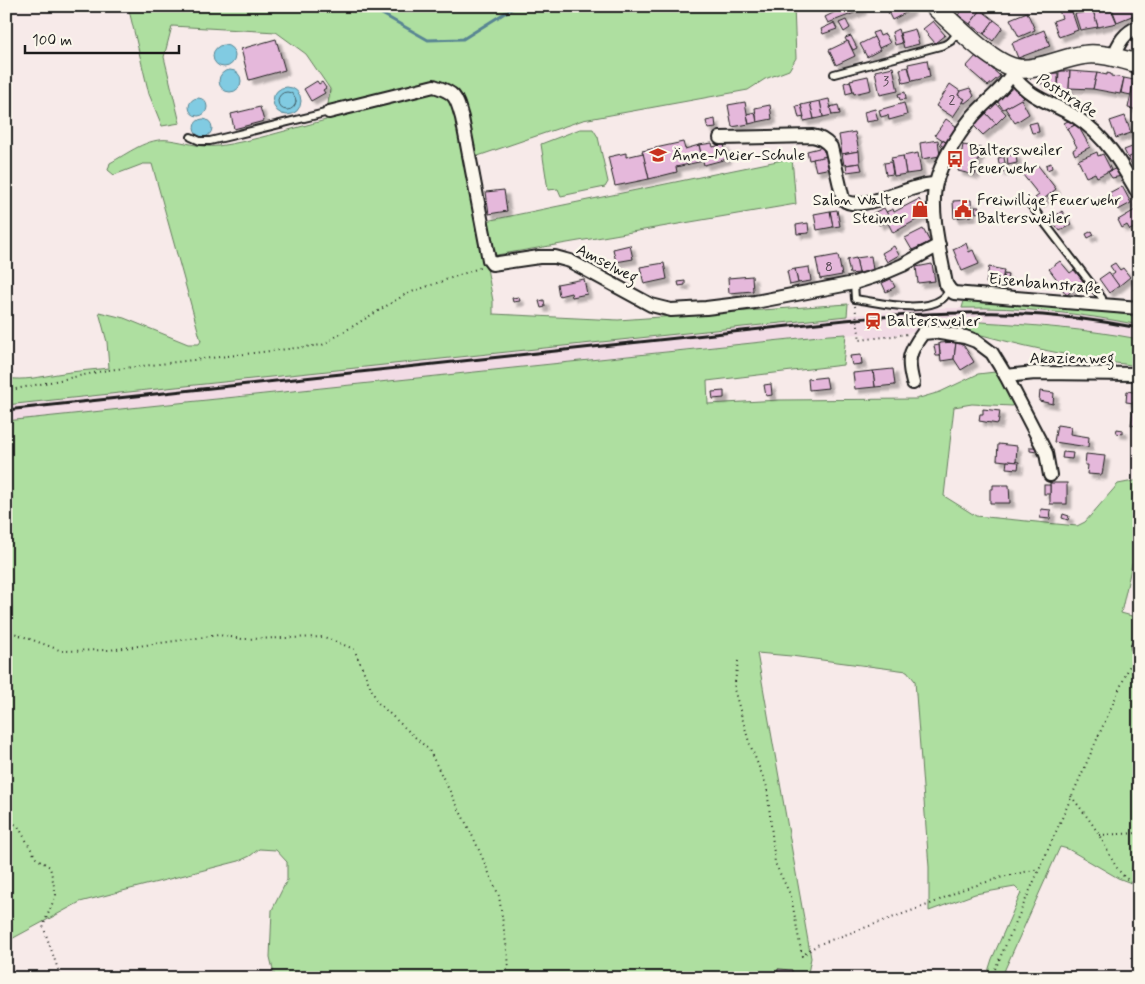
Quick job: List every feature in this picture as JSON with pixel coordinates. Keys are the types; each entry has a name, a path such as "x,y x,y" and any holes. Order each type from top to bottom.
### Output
{"main road":[{"path":"934,6 990,55 1014,72 1084,54 1113,57 1139,64"}],"street":[{"path":"1113,57 1125,34 1139,26"},
{"path":"950,290 946,284 935,220 935,184 950,151 965,126 1002,89 1014,72"},
{"name":"Poststraße","path":"1014,72 1022,87 1031,94 1078,118 1103,139 1117,157 1139,195"},
{"path":"329,112 434,86 456,97 462,118 489,260 492,264"},
{"path":"720,138 818,136 826,140 830,147 843,199 847,204 858,204 906,191 925,183 935,184"},
{"name":"Amselweg","path":"492,264 539,257 555,257 570,261 651,306 671,310 755,302 854,283 903,265 939,245"},
{"name":"Eisenbahnstraße","path":"950,290 954,293 1139,308"},
{"path":"914,383 909,359 923,333 934,332 965,337 976,341 992,353 1006,376 1046,452 1050,475"},
{"name":"Akazienweg","path":"1006,376 1035,373 1139,374"}],"lane":[{"path":"834,74 944,45 960,30"},
{"path":"191,138 200,141 210,141 329,112"},
{"path":"1030,204 1102,298 1103,305"},
{"path":"854,283 855,299 902,306 933,304 943,299 950,290"}],"path":[{"path":"6,391 108,370 322,345 406,294 492,264"},
{"path":"855,299 860,340 923,333"},
{"path":"6,630 62,650 109,650 219,636 242,639 324,637 354,649 377,702 429,750 475,840 499,896 509,964 503,978"},
{"path":"991,978 1138,646"},
{"path":"738,661 734,689 749,742 767,787 775,863 791,896 802,956 817,945 933,903 961,890 1006,876 1039,869"},
{"path":"1071,796 1100,835 1118,872 1129,882 1139,887"},
{"path":"6,819 18,826 36,858 50,867 56,895 42,926 61,978"},
{"path":"1100,835 1139,833"}],"shaded area":[{"path":"941,308 1043,310 1103,317 1139,325 1139,339 1042,325 980,322 941,323 921,326 914,332 867,339 865,334 829,335 6,421 6,405 828,317"}],"green space":[{"path":"128,6 794,6 796,58 789,70 765,79 748,90 583,120 475,157 486,221 792,158 796,204 485,257 493,301 493,314 618,320 848,304 847,316 6,405 6,378 32,378 109,368 107,342 99,312 124,318 188,344 199,344 201,341 152,164 143,164 114,175 108,170 110,163 153,141 169,140 199,146 218,146 258,138 326,120 330,89 306,54 276,32 172,26 164,57 180,123 162,126 149,94"},
{"path":"580,129 593,129 598,137 608,182 605,187 561,196 558,189 548,190 541,144"},
{"path":"970,297 1122,314 1139,317 1139,325 1051,312 962,308 964,301"},
{"path":"980,322 1060,328 1139,339 1139,366 1093,360 1048,351 959,329 959,323"},
{"path":"846,334 843,365 707,381 708,404 779,400 916,399 940,392 978,374 995,372 998,374 1014,403 1012,406 972,404 954,407 944,496 976,516 1077,526 1085,522 1118,484 1139,480 1139,558 1132,564 1121,613 1139,618 1139,635 1134,645 1139,646 1139,886 1118,878 1068,849 1060,847 1001,978 986,978 992,959 1021,893 1015,887 975,894 929,911 929,867 915,681 907,671 757,653 811,958 807,978 275,978 270,957 272,910 287,880 287,862 276,850 259,849 239,861 80,902 6,942 6,421"}],"water":[{"path":"224,45 232,48 235,56 232,64 224,67 216,64 213,56 216,48"},
{"path":"230,70 238,73 241,81 238,89 230,92 222,89 219,81 222,73"},
{"path":"287,87 297,91 301,101 297,111 287,115 277,111 273,101 277,91"},
{"path":"198,98 204,101 207,107 204,113 198,116 192,113 189,107 192,101"},
{"path":"203,119 209,122 212,128 209,134 203,137 197,134 194,128 197,122"}],"building":[{"path":"847,6 860,6 862,10 828,23 825,17"},
{"path":"885,6 909,6 911,10 892,20"},
{"path":"965,6 984,6 970,24 958,15"},
{"path":"1057,6 1070,6 1078,30 1059,37 1053,21 1062,18"},
{"path":"1111,6 1139,6 1139,13 1117,22"},
{"path":"1111,9 1117,23 1098,27 1093,11"},
{"path":"981,10 994,20 984,34 970,24"},
{"path":"1093,11 1098,27 1080,30 1075,14"},
{"path":"1027,12 1035,30 1019,37 1010,19"},
{"path":"846,20 850,28 844,32 839,23"},
{"path":"994,20 1003,27 993,41 984,34"},
{"path":"933,21 945,35 935,43 923,29"},
{"path":"834,23 837,29 823,34 821,29"},
{"path":"898,29 902,43 895,45 892,32"},
{"path":"915,29 919,44 904,48 900,33"},
{"path":"1044,30 1050,46 1018,58 1012,43"},
{"path":"1139,30 1139,52 1134,50"},
{"path":"878,31 880,36 885,34 890,43 879,48 872,33"},
{"path":"851,36 857,48 853,50 845,38"},
{"path":"874,37 880,50 867,57 860,44"},
{"path":"276,39 285,70 249,80 241,49"},
{"path":"848,41 855,56 836,65 829,50"},
{"path":"977,55 1000,76 988,86 966,67"},
{"path":"927,60 930,77 912,81 908,64"},
{"path":"893,67 898,91 880,95 875,71"},
{"path":"908,67 912,81 903,83 900,69"},
{"path":"1059,71 1070,71 1069,91 1058,91"},
{"path":"1070,71 1097,73 1093,89 1069,88"},
{"path":"1039,73 1047,73 1046,83 1039,84"},
{"path":"1047,73 1058,73 1058,88 1046,88"},
{"path":"1097,73 1107,75 1107,73 1111,74 1111,76 1124,78 1120,94 1093,89"},
{"path":"868,76 871,90 854,94 850,80"},
{"path":"1124,78 1134,80 1131,95 1121,93"},
{"path":"1134,80 1139,81 1139,110 1128,108"},
{"path":"317,81 319,84 322,82 326,88 323,90 325,93 311,101 304,89"},
{"path":"850,81 853,92 846,94 844,83"},
{"path":"950,84 960,91 958,95 965,99 953,117 936,106"},
{"path":"1015,86 1024,98 1003,109 997,101"},
{"path":"970,88 974,96 965,103 963,102 965,99 958,95 960,91"},
{"path":"905,92 906,99 900,100 898,94"},
{"path":"829,99 832,115 823,117 820,101"},
{"path":"1021,99 1029,114 1015,123 1005,108"},
{"path":"820,101 823,117 814,119 810,103"},
{"path":"745,102 749,124 732,127 728,105"},
{"path":"995,102 1006,114 996,124 985,112"},
{"path":"810,103 814,119 804,121 801,105"},
{"path":"904,103 907,115 889,120 888,115 881,117 879,110"},
{"path":"770,105 772,119 757,122 755,108"},
{"path":"801,105 804,117 799,118 796,106"},
{"path":"838,105 840,114 832,115 830,107"},
{"path":"260,107 264,121 234,129 231,114"},
{"path":"875,109 878,120 866,122 864,112"},
{"path":"755,112 757,122 749,124 747,114"},
{"path":"985,112 996,124 983,135 972,124"},
{"path":"1125,116 1131,133 1116,138 1110,121"},
{"path":"1074,118 1077,124 1067,129 1064,123"},
{"path":"715,119 716,128 708,129 706,121"},
{"path":"946,119 960,129 949,144 935,135"},
{"path":"1037,122 1039,132 1032,133 1029,124"},
{"path":"1077,124 1090,147 1075,155 1073,150 1077,147 1067,129"},
{"path":"855,132 859,151 842,154 839,135"},
{"path":"938,140 940,156 922,159 920,143"},
{"path":"942,140 949,144 946,149 940,144"},
{"path":"683,142 685,149 699,145 703,161 676,167 677,172 649,179 642,151"},
{"path":"712,143 713,147 724,144 727,159 704,165 699,145"},
{"path":"963,145 981,148 975,175 958,171"},
{"path":"823,147 824,152 827,151 828,156 809,160 807,151"},
{"path":"1132,147 1135,154 1128,158 1124,150"},
{"path":"859,151 860,163 844,165 842,154"},
{"path":"1097,152 1098,156 1103,154 1111,170 1097,177 1095,173 1086,177 1078,160"},
{"path":"1139,152 1139,169 1136,171 1128,158"},
{"path":"626,153 626,157 643,153 649,179 615,186 608,157"},
{"path":"918,153 921,172 906,174 903,156"},
{"path":"1016,154 1017,163 1008,165 1007,156"},
{"path":"828,156 831,168 816,171 813,159"},
{"path":"903,156 906,174 894,176 891,158"},
{"path":"1004,157 1005,163 999,164 998,158"},
{"path":"891,162 893,174 886,175 884,163"},
{"path":"860,163 862,170 847,172 846,165"},
{"path":"1051,163 1052,168 1047,170 1046,165"},
{"path":"1037,164 1056,189 1039,203 1035,198 1039,195 1023,175"},
{"path":"1000,167 1005,167 1006,171 1000,172"},
{"path":"1117,168 1122,176 1112,178 1108,172"},
{"path":"1122,186 1131,203 1118,210 1109,193"},
{"path":"504,190 507,211 489,214 486,192"},
{"path":"919,199 927,214 893,233 885,217 888,215 886,212 893,209 894,212"},
{"name":"Freiwillige Feuerwehr Baltersweiler","path":"971,200 972,216 954,218 953,201"},
{"path":"975,207 979,207 980,212 976,213"},
{"path":"884,208 888,215 885,217 887,221 879,225 873,213"},
{"path":"837,210 840,226 833,227 830,211"},
{"path":"1135,210 1139,217 1139,225 1130,230 1127,225 1122,228 1118,220"},
{"path":"830,211 833,227 817,230 814,214"},
{"path":"1062,211 1071,224 1060,231 1051,219"},
{"path":"808,223 809,233 797,234 796,225"},
{"path":"923,229 930,242 912,250 905,238"},
{"path":"1092,231 1094,235 1088,238 1086,234"},
{"path":"966,243 969,252 973,250 979,264 962,271 953,249"},
{"path":"630,245 633,259 616,262 613,249"},
{"path":"894,246 899,255 887,262 882,253"},
{"path":"838,255 842,275 820,279 816,259"},
{"path":"871,256 873,270 859,273 856,258"},
{"path":"856,258 859,273 850,274 847,260"},
{"path":"1060,261 1070,273 1074,270 1083,281 1067,295 1049,269"},
{"path":"664,263 667,279 644,284 640,267"},
{"path":"1115,263 1120,270 1123,268 1130,277 1119,286 1111,276 1115,273 1110,266"},
{"path":"932,264 935,281 918,283 916,267"},
{"path":"809,267 811,281 798,283 795,269"},
{"path":"989,267 1004,270 1001,286 986,283"},
{"path":"795,269 798,283 790,285 787,271"},
{"path":"1109,272 1119,286 1109,293 1099,279"},
{"path":"1004,274 1008,275 1005,287 1001,286"},
{"path":"752,276 753,291 729,293 728,278"},
{"path":"584,279 587,294 572,297 571,293 559,296 557,284"},
{"path":"891,279 895,287 886,292 882,283"},
{"path":"685,281 685,285 679,286 678,282"},
{"path":"1137,286 1139,288 1138,295 1133,289"},
{"path":"519,297 520,301 513,302 512,298"},
{"path":"544,300 545,307 541,308 539,301"},
{"path":"956,342 954,359 941,361 939,343"},
{"path":"956,342 964,346 974,362 961,370 954,359"},
{"path":"939,345 940,356 936,356 934,346"},
{"path":"861,355 862,364 852,365 850,356"},
{"path":"893,369 895,385 875,387 873,371"},
{"path":"873,371 875,387 855,389 853,373"},
{"path":"826,377 828,388 809,390 808,379"},
{"path":"771,384 772,395 766,396 764,385"},
{"path":"724,391 724,398 713,399 712,392"},
{"path":"1040,391 1054,393 1053,404 1039,401"},
{"path":"1127,391 1139,393 1137,426 1131,425 1134,403 1126,402"},
{"path":"983,409 1000,411 998,424 979,421 980,414 983,414"},
{"path":"1057,425 1071,427 1070,434 1089,437 1088,447 1054,442"},
{"path":"1117,429 1123,430 1123,434 1116,433"},
{"path":"998,444 1017,446 1016,462 997,460"},
{"path":"1030,447 1038,447 1037,452 1030,451"},
{"path":"1063,452 1073,453 1072,459 1062,458"},
{"path":"1086,454 1105,456 1102,475 1087,474 1088,465 1085,465"},
{"path":"1007,461 1019,462 1018,469 1006,468"},
{"path":"1050,483 1067,483 1067,504 1050,504"},
{"path":"993,485 1009,485 1010,503 990,503 990,489 993,489"},
{"path":"1044,485 1050,485 1050,494 1044,494"},
{"path":"1041,509 1051,510 1050,519 1040,518"},
{"path":"1063,514 1069,516 1068,520 1062,518"},
{"path":"778,969 792,970 792,978 777,978"}],"waterway":[{"path":"368,6 428,40 463,39 516,6"}],"railway":[{"path":"6,410 845,320 920,314 1028,314 1065,317 1139,328"}],"place":[{"name":"Änne-Meier-Schule","path":"658,155"},
{"name":"Baltersweiler Feuerwehr","path":"955,159"},
{"name":"Salon Walter Steimer","path":"920,209"},
{"name":"Freiwillige Feuerwehr Baltersweiler","path":"963,209"},
{"name":"Baltersweiler","path":"873,321"}]}
